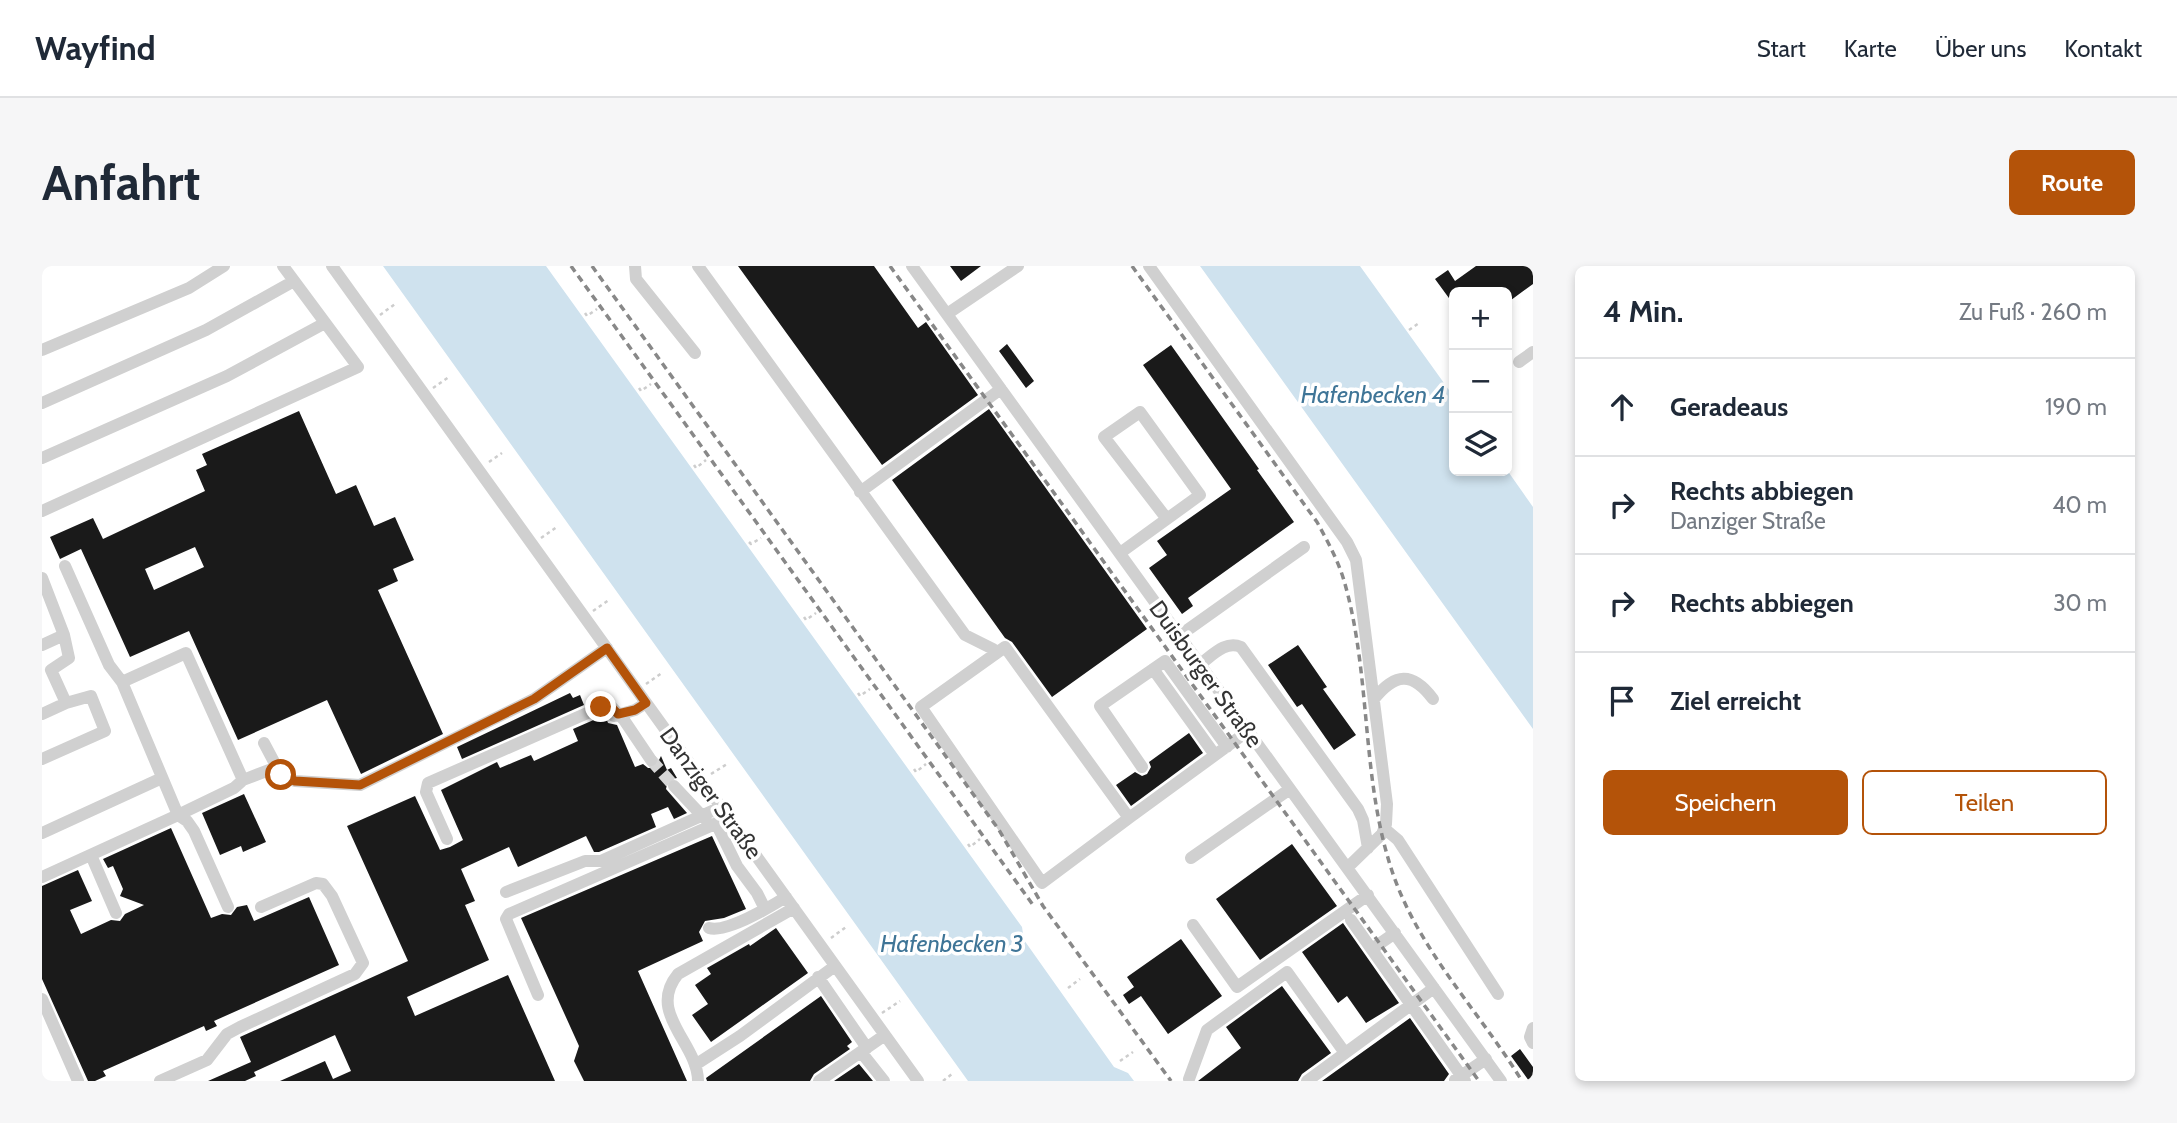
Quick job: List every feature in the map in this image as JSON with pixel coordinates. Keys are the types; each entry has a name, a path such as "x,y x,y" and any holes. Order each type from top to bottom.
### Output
{"street":[{"path":"42,350 189,288 224,266"},
{"path":"42,511 358,367 283,266"},
{"name":"Danziger Straße","path":"332,266 918,1081"},
{"path":"635,266 636,279 695,353"},
{"path":"698,266 965,635 993,649 995,653"},
{"name":"Duisburger Straße","path":"912,266 1501,1081"},
{"path":"947,314 1018,266"},
{"path":"1149,266 1352,552 1359,580 1387,804 1385,829 1347,868"},
{"path":"42,403 206,330 294,281"},
{"path":"42,458 227,376 326,323"},
{"path":"1519,362 1533,352"},
{"path":"860,492 1001,389"},
{"path":"1120,553 1167,519 1200,495 1140,412 1104,438 1167,519"},
{"path":"1179,636 1304,547"},
{"path":"65,566 109,665 122,682 178,815 187,821 194,831 228,907"},
{"path":"42,578 47,606 64,635 69,657 46,672 66,703"},
{"path":"42,645 64,635"},
{"path":"1199,665 1225,646 1241,647 1358,809 1368,848"},
{"path":"1129,818 1005,647 920,707 1042,883 1248,731"},
{"path":"264,743 281,775 295,781 360,785 534,699 607,648"},
{"path":"122,682 186,653 243,780"},
{"path":"1142,766 1100,706 1165,661 1227,747"},
{"path":"1153,669 1215,755"},
{"path":"1374,699 1386,684 1395,679 1416,681 1433,699"},
{"path":"42,714 91,696 105,731 42,759"},
{"path":"615,716 635,710 646,703"},
{"path":"447,839 426,792 428,783 601,707 609,705 651,760"},
{"path":"42,877 178,815 234,788 243,780 276,766"},
{"path":"42,833 162,778"},
{"path":"674,786 710,821 765,909"},
{"path":"1191,858 1290,789"},
{"path":"538,995 506,919 509,914 725,812"},
{"path":"506,892 585,861 601,861 710,821"},
{"path":"1385,829 1398,840 1498,994"},
{"path":"90,855 116,913"},
{"path":"160,1081 207,1060 227,1034 355,974 363,963 332,895 323,884 316,883 261,907"},
{"path":"1193,925 1237,987 1367,895"},
{"path":"709,928 725,928 765,909 790,903"},
{"path":"790,903 678,974 670,984 667,1001 671,1017 699,1075 740,1036 835,966"},
{"path":"1352,920 1460,1079 1486,1059"},
{"path":"1372,949 1395,933"},
{"path":"1189,1079 1207,1030 1287,972 1345,1053"},
{"path":"818,977 884,1081"},
{"path":"1307,1081 1434,988"},
{"path":"42,999 78,1081"},
{"path":"843,1013 861,1001"},
{"path":"1533,1028 1530,1037 1533,1043"},
{"path":"819,1081 885,1035"}],"path":[{"path":"380,315 396,304"},
{"path":"585,313 587,316 597,309"},
{"path":"1409,330 1419,323"},
{"path":"433,388 449,377"},
{"path":"639,388 641,391 651,384"},
{"path":"486,464 502,453"},
{"path":"694,465 696,468 706,460"},
{"path":"541,537 556,527"},
{"path":"749,542 751,544 761,537"},
{"path":"593,611 609,600"},
{"path":"804,617 806,620 816,613"},
{"path":"646,684 662,673"},
{"path":"858,693 860,696 870,689"},
{"path":"711,774 727,764"},
{"path":"914,769 916,772 926,764"},
{"path":"968,844 970,847 980,839"},
{"path":"828,940 846,927"},
{"path":"1068,988 1080,979"},
{"path":"882,1013 900,1001"},
{"path":"1120,1061 1133,1052"},
{"path":"943,1081 953,1074"}],"water":[{"name":"Hafenbecken 3","path":"383,266 546,266 1022,927 1024,940 1114,1067 1128,1073 1134,1081 968,1081"},
{"name":"Hafenbecken 4","path":"1200,266 1360,266 1449,390 1449,476 1511,476 1533,507 1533,729"}],"building":[{"path":"738,266 874,266 918,328 926,322 978,395 882,465"},
{"path":"950,266 981,266 961,281"},
{"path":"1476,266 1533,266 1533,284 1512,299 1512,287 1449,287 1449,298 1435,279 1448,270 1455,281"},
{"path":"1007,344 1034,381 1026,388 999,351"},
{"path":"1171,345 1294,522 1188,598 1193,606 1182,614 1149,568 1167,555 1157,541 1231,489 1143,365"},
{"path":"989,409 1147,629 1052,697 1012,642 1005,638 892,480"},
{"path":"299,411 336,494 356,485 374,526 395,517 414,560 393,569 398,581 378,590 443,734 361,774 327,700 238,740 189,631 130,657 81,549 60,559 50,537 93,518 103,539 205,491 196,470 207,465 202,454","holes":["195,547 204,567 154,590 145,569"]},
{"path":"1298,645 1327,687 1323,689 1356,735 1334,750 1302,704 1297,707 1268,665"},
{"path":"570,693 573,698 580,695 584,705 462,759 457,747"},
{"path":"605,715 608,723 617,725 635,767 643,764 648,768 655,768 661,756 667,770 671,768 677,778 668,780 666,789 687,813 674,819 668,807 651,814 656,827 599,852 594,852 586,836 518,867 509,847 461,869 475,901 465,905 489,960 407,997 415,1016 508,975 555,1081 280,1081 325,1061 333,1079 351,1071 335,1035 254,1072 256,1076 245,1081 208,1081 251,1062 240,1037 408,961 347,826 415,796 440,850 450,847 463,840 441,790 497,762 500,768 531,755 534,761 578,741 573,729"},
{"path":"1189,733 1203,753 1131,806 1116,785 1135,772 1142,776 1147,774 1151,767 1149,762"},
{"path":"244,794 266,842 243,852 241,846 220,855 202,813"},
{"path":"171,828 211,918 222,914 231,915 237,907 247,905 254,921 309,897 339,965 214,1021 217,1026 206,1031 204,1026 103,1071 106,1076 88,1081 42,979 42,886 78,870 92,901 70,910 81,934 111,920 120,921 125,914 144,905 120,896 123,889 113,866 108,868 103,859"},
{"path":"712,836 746,909 724,918 705,921 699,932 703,941 638,971 687,1081 584,1081 574,1061 579,1046 521,918"},
{"path":"1292,844 1337,906 1260,960 1216,899"},
{"path":"1343,923 1399,1003 1366,1023 1347,996 1338,1003 1302,952"},
{"path":"776,928 808,973 711,1042 692,1015 708,1004 695,985 711,974 707,968 749,944 750,946"},
{"path":"1181,939 1222,996 1168,1034 1141,996 1129,1004 1123,995 1134,987 1127,977"},
{"path":"1282,986 1331,1053 1302,1074 1298,1081 1198,1081 1241,1048 1226,1027"},
{"path":"821,996 852,1042 847,1046 850,1049 814,1074 810,1081 707,1081 706,1078"},
{"path":"1410,1018 1449,1074 1444,1081 1322,1081"},
{"path":"1520,1049 1533,1067 1533,1081 1529,1081 1511,1056"},
{"path":"859,1064 873,1081 834,1081"}],"tunnel":[{"path":"651,760 674,786"}],"railway":[{"path":"571,266 1033,905"},
{"path":"592,266 999,830 1043,906 1171,1081"},
{"path":"890,266 1479,1081"},
{"path":"1132,266 1317,522 1333,552 1343,576 1353,618 1374,791 1388,858 1399,889 1429,947 1522,1081"}],"route":[{"path":"281,775 295,781 360,785 534,699 607,648 646,703 635,710 618,714 609,705 601,707"}]}
